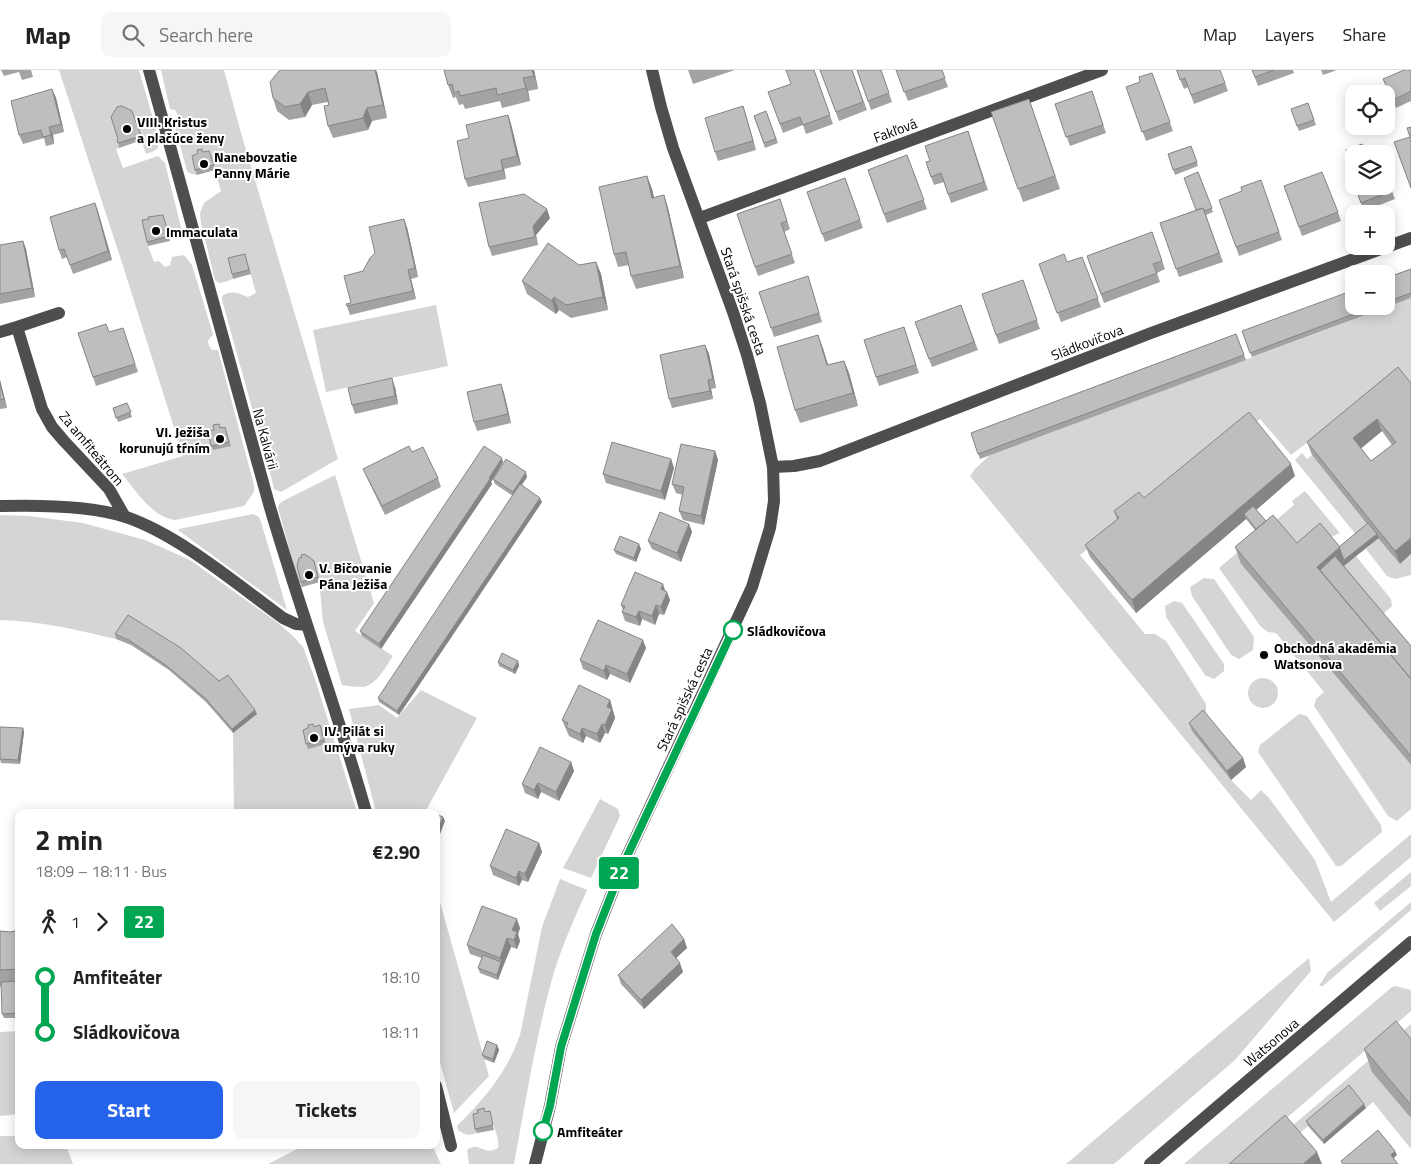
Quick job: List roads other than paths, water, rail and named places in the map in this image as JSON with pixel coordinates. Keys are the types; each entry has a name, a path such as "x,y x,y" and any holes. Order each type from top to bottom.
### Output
{"street":[{"name":"Na Kalvárii","path":"149,70 260,476 365,809"},
{"name":"Stará spišská cesta","path":"535,1164 550,1106 561,1047 596,934 623,865 752,587 770,528 774,501 774,467 747,355 700,218 673,148 652,70"},
{"name":"Fakľová","path":"700,218 1102,70"},
{"name":"Sládkovičova","path":"774,467 794,466 820,461 1152,333 1411,238"},
{"path":"0,332 59,313"},
{"name":"Za amfiteátrom","path":"17,327 42,409 52,426 109,489 125,517"},
{"path":"0,506 49,506 90,510 125,517 160,532 197,556 283,618 296,624 307,625"},
{"name":"Watsonova","path":"1150,1164 1411,942"},
{"path":"440,1104 445,1127"},
{"path":"440,1114 451,1146"}],"place":[{"name":"VIII. Kristus a plačúce ženy","path":"127,129"},
{"name":"Nanebovzatie Panny Márie","path":"204,164"},
{"name":"Immaculata","path":"156,231"},
{"name":"VI. Ježiša korunujú tŕním","path":"220,439"},
{"name":"V. Bičovanie Pána Ježiša","path":"309,575"},
{"name":"Sládkovičova","path":"733,630"},
{"name":"Obchodná akadémia Watsonova","path":"1264,655"},
{"name":"IV. Pilát si umýva ruky","path":"314,738"},
{"name":"Amfiteáter","path":"543,1131"}]}
